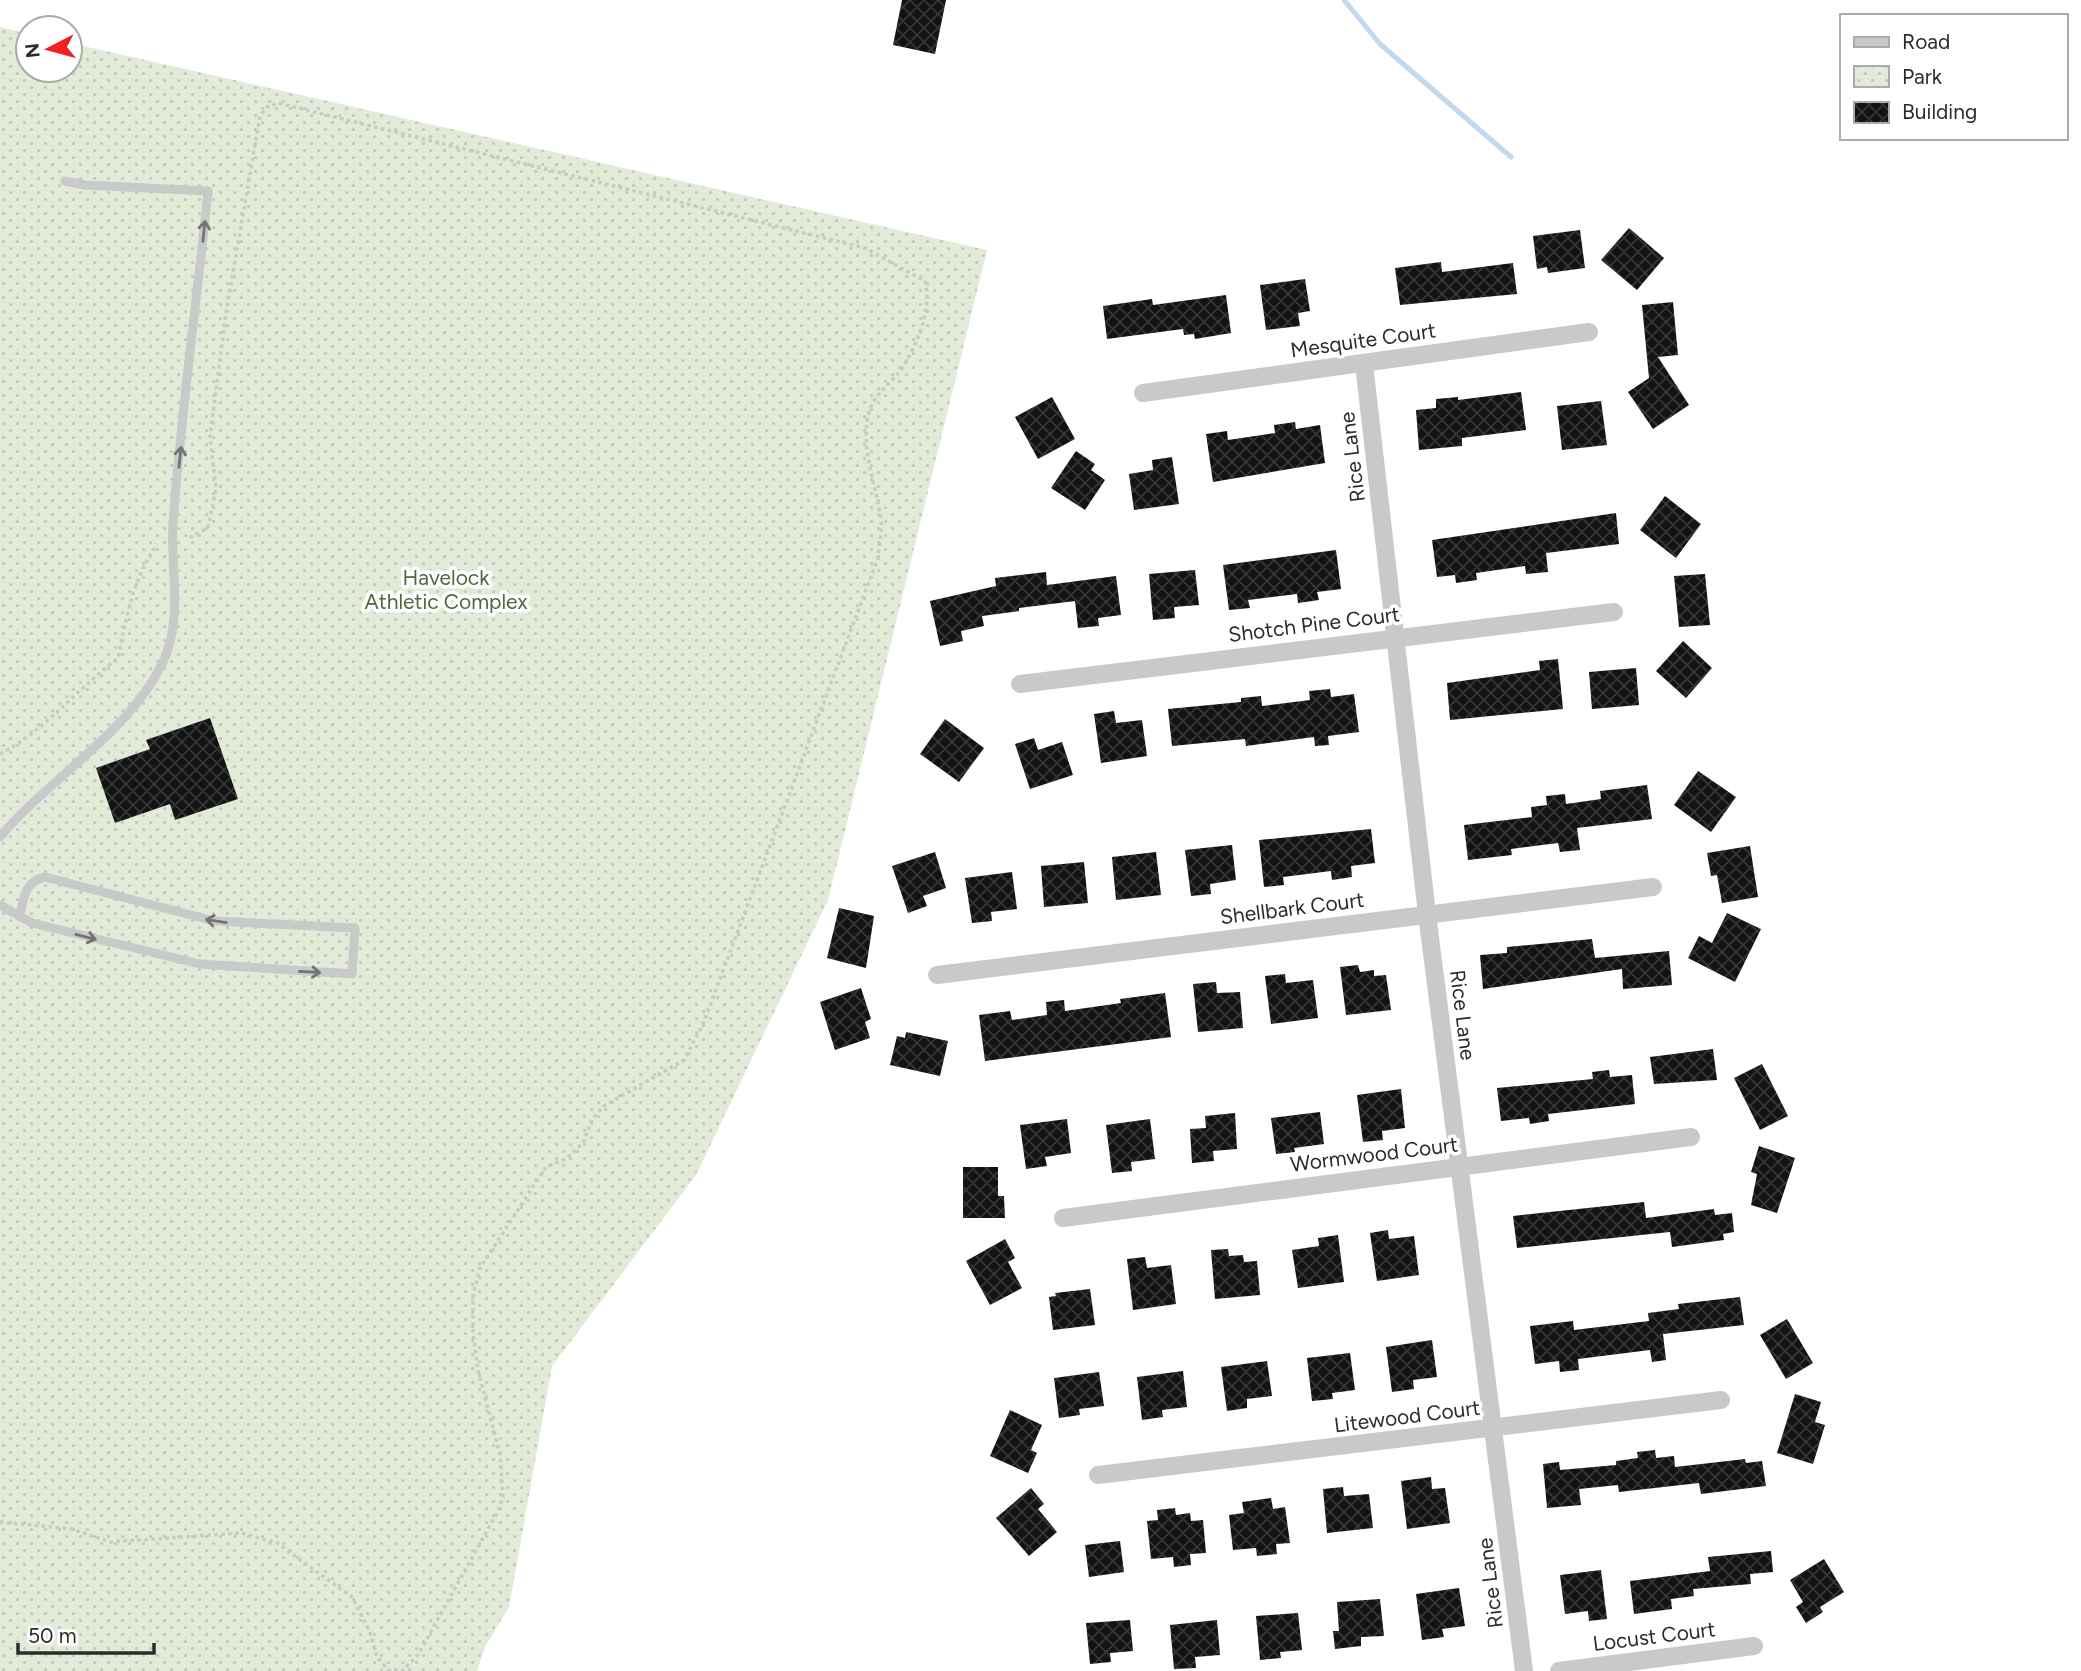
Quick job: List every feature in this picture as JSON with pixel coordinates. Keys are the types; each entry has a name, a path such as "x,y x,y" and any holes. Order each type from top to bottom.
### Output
{"street":[{"name":"Mesquite Court","path":"1143,393 1589,331"},
{"name":"Rice Lane","path":"1364,364 1427,914 1495,1428 1524,1671"},
{"name":"Shotch Pine Court","path":"1020,684 1396,636 1614,612"},
{"name":"Shellbark Court","path":"937,975 1653,887"},
{"name":"Wormwood Court","path":"1063,1218 1691,1137"},
{"name":"Litewood Court","path":"1098,1475 1721,1400"},
{"name":"Locust Court","path":"1559,1671 1754,1646"}],"lane":[{"path":"0,837 114,727 144,692 162,664 172,638 175,605 173,525 208,191 85,185 65,181"},
{"path":"0,905 20,918 32,923 200,964 352,974 355,928 223,922 45,877 28,887 20,918"}],"path":[{"path":"0,1522 72,1529 110,1542 241,1533 277,1543 352,1597 370,1632 377,1657 387,1670 402,1671 418,1655 498,1511 503,1496 500,1455 478,1370 473,1333 473,1294 480,1268 546,1167 567,1158 583,1143 592,1119 604,1106 684,1060 703,1024 878,558 881,522 871,478 869,411 877,396 902,367 927,311 929,297 925,281 864,248 278,103 267,107 260,116 226,313 210,436 216,489 208,528 189,538"},
{"path":"0,754 53,718 87,682 118,658 129,603 145,562 156,544"}],"green space":[{"name":"Havelock Athletic Complex","path":"0,27 14,30 14,84 84,84 84,46 987,250 828,900 696,1175 552,1366 509,1607 485,1647 477,1671 0,1671"}],"building":[{"path":"902,0 946,0 935,54 893,45"},
{"path":"1629,228 1664,258 1637,290 1601,260"},
{"path":"1580,230 1585,268 1548,273 1547,267 1537,269 1533,236"},
{"path":"1441,262 1442,272 1513,263 1517,294 1400,305 1395,268"},
{"path":"1305,279 1310,311 1298,313 1300,326 1266,330 1260,285"},
{"path":"1226,295 1231,333 1195,339 1194,334 1184,335 1183,329 1107,339 1103,306 1152,299 1153,305"},
{"path":"1673,302 1678,355 1658,357 1689,405 1653,429 1628,392 1649,378 1642,305"},
{"path":"1521,392 1526,430 1462,438 1462,446 1419,450 1416,410 1436,408 1436,399 1458,397 1458,400"},
{"path":"1052,397 1075,439 1038,459 1015,417"},
{"path":"1601,401 1607,445 1562,450 1557,406"},
{"path":"1295,422 1296,429 1320,425 1325,463 1213,482 1206,434 1227,431 1228,440 1275,433 1274,425"},
{"path":"1076,451 1095,464 1091,470 1105,480 1085,510 1051,488"},
{"path":"1172,457 1179,504 1134,510 1129,474 1153,470 1152,460"},
{"path":"1665,496 1701,524 1676,558 1640,530"},
{"path":"1616,513 1619,544 1546,553 1548,572 1526,574 1525,566 1476,573 1477,580 1456,583 1455,575 1437,577 1432,540"},
{"path":"1336,550 1341,589 1317,592 1319,600 1298,603 1297,594 1248,600 1250,608 1229,610 1223,565"},
{"path":"1195,570 1199,605 1174,607 1175,618 1153,620 1149,574"},
{"path":"1046,572 1047,585 1116,576 1121,615 1098,618 1099,626 1078,628 1075,601 1019,608 1019,611 982,616 984,626 961,631 963,641 940,646 930,601 996,586 995,578"},
{"path":"1705,574 1710,625 1679,627 1674,576"},
{"path":"1683,641 1712,668 1686,698 1656,671"},
{"path":"1558,659 1563,709 1450,720 1447,683 1540,670 1539,661"},
{"path":"1636,668 1639,705 1592,709 1589,672"},
{"path":"1330,689 1331,697 1354,694 1359,732 1328,736 1329,745 1315,746 1314,737 1246,746 1245,739 1172,746 1168,709 1241,702 1241,698 1261,696 1262,706 1310,700 1309,691"},
{"path":"1114,711 1116,723 1142,720 1147,756 1101,763 1094,714"},
{"path":"210,718 238,799 175,820 170,804 115,823 96,768 150,749 146,740"},
{"path":"945,719 984,748 959,782 920,754"},
{"path":"1034,738 1038,750 1062,742 1073,775 1030,789 1015,744"},
{"path":"1698,771 1736,797 1711,832 1674,805"},
{"path":"1647,785 1652,819 1577,828 1580,850 1560,852 1558,843 1511,849 1512,855 1468,860 1464,825 1532,817 1531,807 1547,805 1546,796 1565,794 1566,804 1601,799 1600,791"},
{"path":"1371,829 1375,863 1351,866 1352,877 1332,880 1331,871 1283,877 1284,885 1264,887 1259,840"},
{"path":"1232,845 1236,880 1210,884 1211,894 1191,896 1185,850"},
{"path":"1750,846 1758,897 1722,903 1717,875 1711,876 1707,853"},
{"path":"935,852 946,888 923,896 927,906 908,913 892,866"},
{"path":"1156,852 1161,895 1116,900 1112,857"},
{"path":"1084,862 1088,903 1044,907 1041,866"},
{"path":"1012,872 1017,909 991,912 992,921 972,923 965,878"},
{"path":"839,908 874,916 866,968 827,958"},
{"path":"1727,913 1761,929 1735,982 1688,958 1699,936 1712,943"},
{"path":"1592,939 1595,958 1669,951 1672,985 1623,989 1622,969 1483,989 1480,955 1507,953 1507,947"},
{"path":"1358,965 1360,972 1374,970 1374,976 1386,975 1391,1010 1346,1015 1340,967"},
{"path":"1285,974 1286,983 1313,980 1318,1018 1271,1024 1265,976"},
{"path":"1216,982 1217,993 1240,992 1243,1028 1198,1032 1193,984"},
{"path":"861,988 871,1019 865,1022 870,1038 835,1050 820,1002"},
{"path":"1165,993 1171,1037 985,1061 979,1015 1010,1011 1012,1020 1047,1015 1046,1002 1064,1000 1065,1011"},
{"path":"906,1032 948,1041 940,1076 890,1065 897,1036 905,1038"},
{"path":"1713,1049 1717,1080 1654,1084 1650,1057"},
{"path":"1762,1064 1788,1116 1760,1130 1734,1078"},
{"path":"1609,1070 1610,1077 1632,1075 1635,1104 1548,1114 1549,1121 1530,1124 1529,1118 1501,1121 1497,1088 1593,1079 1592,1072"},
{"path":"1401,1089 1405,1128 1382,1131 1383,1140 1363,1142 1357,1095"},
{"path":"1320,1112 1324,1144 1294,1148 1295,1152 1276,1154 1271,1118"},
{"path":"1235,1113 1237,1149 1213,1151 1214,1161 1192,1163 1190,1129 1206,1128 1205,1116"},
{"path":"1067,1119 1071,1153 1045,1157 1047,1166 1026,1169 1020,1125"},
{"path":"1150,1119 1155,1159 1131,1162 1132,1171 1112,1173 1106,1125"},
{"path":"1759,1146 1795,1158 1777,1213 1751,1205 1757,1174 1751,1172"},
{"path":"963,1167 998,1167 998,1196 1004,1196 1005,1218 963,1218"},
{"path":"1644,1202 1646,1218 1714,1209 1715,1215 1732,1213 1734,1232 1723,1234 1724,1240 1672,1247 1670,1232 1517,1248 1513,1216"},
{"path":"1388,1230 1389,1239 1414,1236 1419,1275 1377,1281 1370,1233"},
{"path":"1338,1235 1344,1282 1298,1288 1292,1250 1319,1246 1318,1238"},
{"path":"1005,1239 1015,1258 1008,1262 1022,1288 990,1305 966,1261"},
{"path":"1228,1249 1229,1256 1243,1255 1244,1262 1257,1261 1260,1295 1215,1299 1211,1250"},
{"path":"1145,1257 1147,1268 1171,1265 1176,1304 1133,1310 1127,1259"},
{"path":"1090,1289 1095,1325 1053,1330 1049,1297 1056,1296 1055,1293"},
{"path":"1740,1297 1744,1325 1663,1334 1666,1360 1652,1362 1650,1350 1578,1359 1579,1370 1560,1372 1559,1361 1535,1364 1530,1326 1573,1321 1574,1330 1649,1321 1648,1313 1679,1309 1678,1304"},
{"path":"1787,1319 1813,1363 1786,1379 1760,1335"},
{"path":"1432,1340 1437,1377 1413,1380 1414,1389 1392,1392 1386,1347"},
{"path":"1350,1353 1355,1390 1332,1393 1333,1399 1312,1401 1307,1358"},
{"path":"1267,1361 1272,1396 1247,1399 1247,1408 1227,1411 1221,1367"},
{"path":"1183,1371 1187,1407 1162,1410 1163,1417 1142,1420 1137,1377"},
{"path":"1099,1372 1104,1406 1079,1409 1080,1415 1059,1418 1054,1378"},
{"path":"1795,1394 1821,1402 1815,1422 1825,1425 1813,1464 1777,1453"},
{"path":"1010,1410 1042,1425 1031,1450 1037,1453 1028,1473 990,1456"},
{"path":"1655,1450 1656,1458 1674,1456 1675,1467 1745,1459 1746,1463 1762,1461 1766,1486 1701,1494 1699,1483 1619,1492 1618,1485 1579,1489 1581,1505 1547,1508 1543,1464 1559,1462 1560,1470 1616,1465 1616,1461 1638,1458 1637,1452"},
{"path":"1431,1477 1432,1489 1445,1488 1450,1523 1407,1529 1401,1481"},
{"path":"1343,1487 1344,1496 1369,1494 1373,1528 1327,1533 1323,1489"},
{"path":"1031,1488 1044,1504 1038,1509 1057,1532 1029,1556 996,1518"},
{"path":"1271,1498 1273,1509 1285,1507 1290,1543 1276,1544 1277,1554 1257,1556 1256,1548 1233,1550 1229,1515 1244,1513 1242,1502"},
{"path":"1175,1508 1176,1515 1190,1513 1191,1521 1203,1520 1206,1553 1190,1554 1191,1565 1174,1567 1173,1557 1151,1559 1147,1521 1158,1520 1157,1510"},
{"path":"1120,1541 1124,1572 1089,1577 1085,1545"},
{"path":"1771,1551 1773,1572 1750,1574 1751,1584 1693,1589 1694,1596 1671,1599 1672,1609 1634,1614 1630,1581 1710,1571 1708,1557"},
{"path":"1824,1559 1844,1592 1820,1607 1823,1612 1806,1623 1796,1607 1803,1602 1790,1580"},
{"path":"1601,1570 1607,1619 1589,1621 1588,1611 1565,1614 1560,1575"},
{"path":"1459,1588 1465,1626 1442,1629 1444,1637 1422,1640 1416,1594"},
{"path":"1380,1599 1384,1636 1361,1637 1361,1646 1335,1649 1333,1631 1339,1631 1337,1602"},
{"path":"1298,1613 1302,1650 1280,1652 1281,1658 1260,1660 1256,1616"},
{"path":"1130,1620 1133,1651 1110,1653 1111,1662 1090,1664 1086,1623"},
{"path":"1217,1620 1220,1655 1195,1657 1196,1668 1174,1669 1170,1625"}],"waterway":[{"path":"1344,0 1380,44 1511,157"}]}
